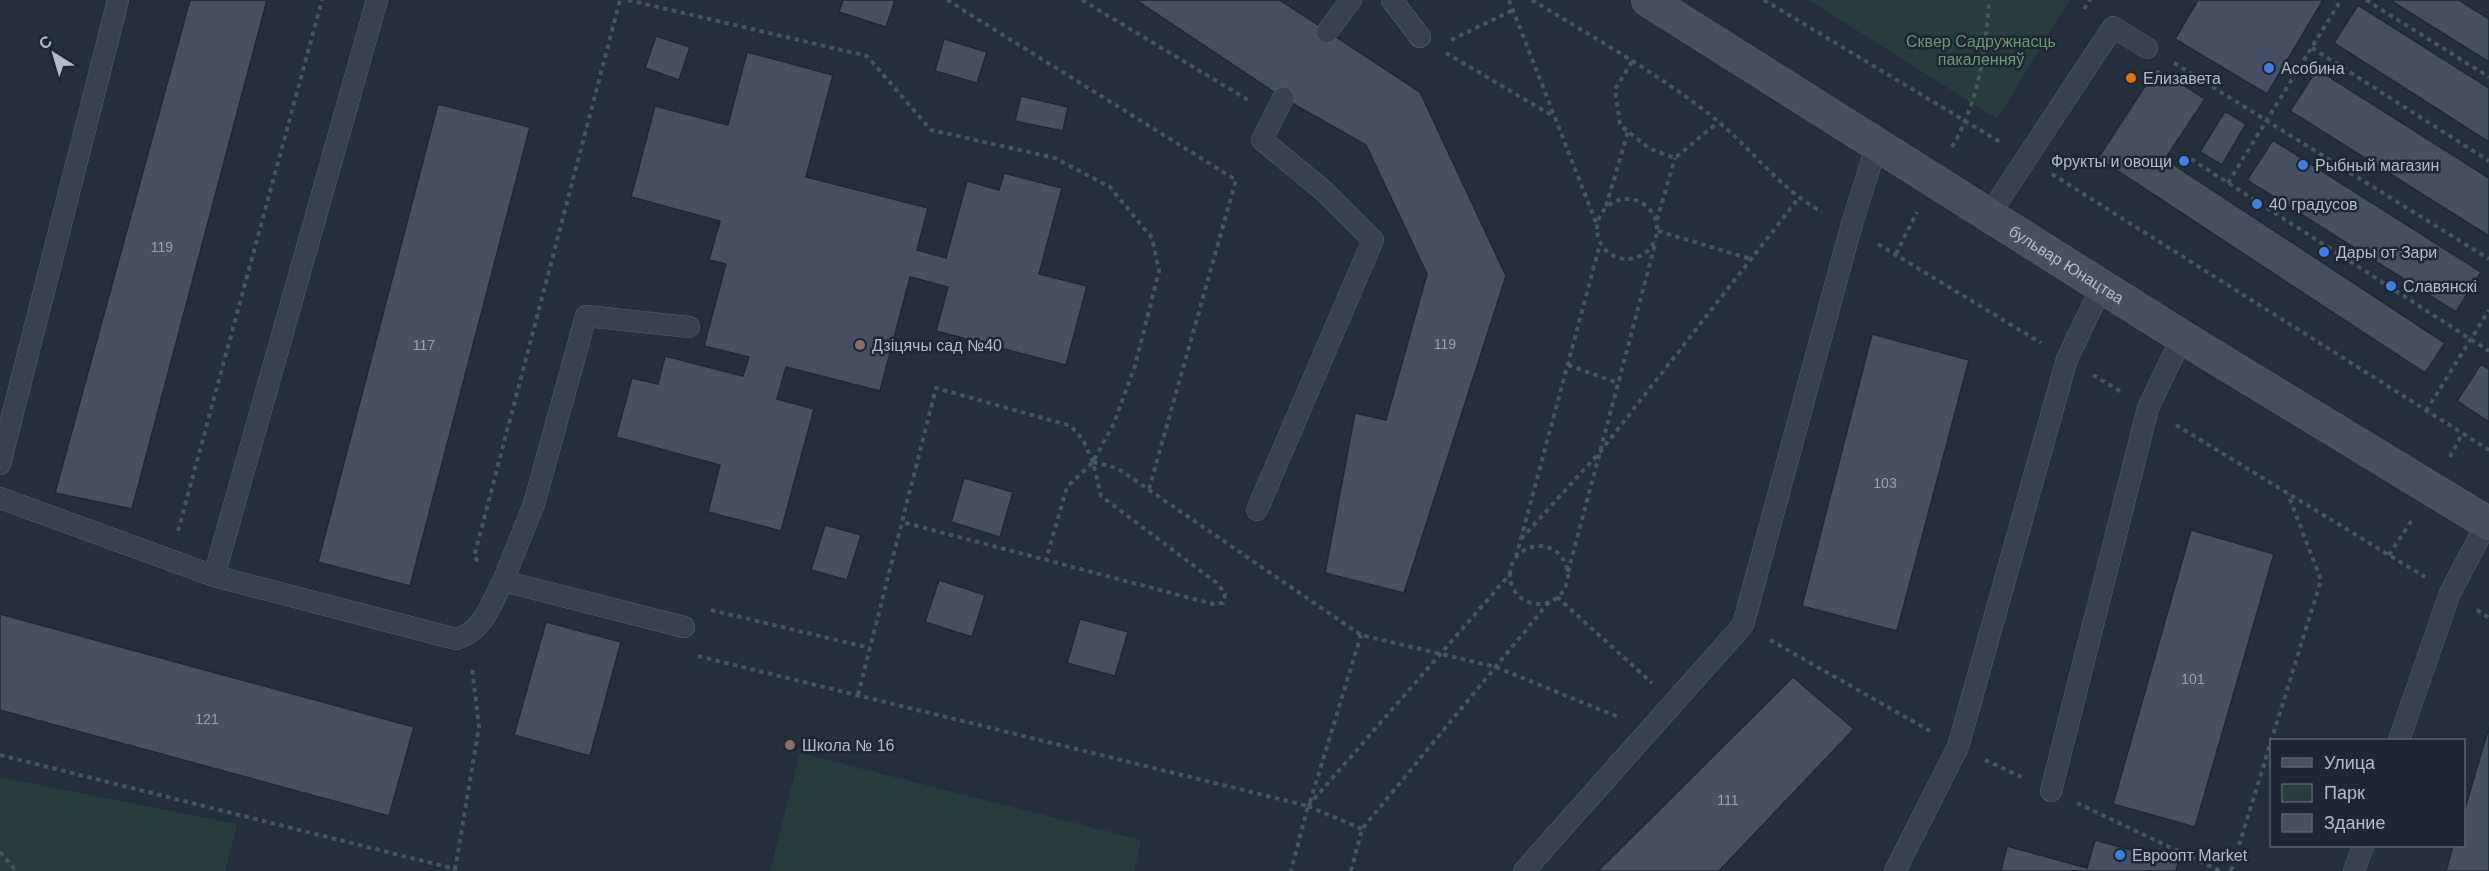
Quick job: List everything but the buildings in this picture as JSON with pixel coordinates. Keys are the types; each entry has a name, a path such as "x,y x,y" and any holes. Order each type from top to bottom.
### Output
{"street":[{"name":"бульвар Юнацтва","path":"1648,0 2182,337 2488,523"}],"lane":[{"path":"0,464 118,0"},
{"path":"214,576 377,0"},
{"path":"1327,32 1351,0"},
{"path":"1392,0 1428,42"},
{"path":"1989,215 2113,27 2147,48"},
{"path":"1257,510 1373,240 1325,192 1262,140 1278,107"},
{"path":"1524,871 1743,625 1851,227 1877,144"},
{"path":"1895,871 1958,747 2067,359 2102,286"},
{"path":"0,498 214,576 456,639 469,636 480,625 503,581 534,504 586,316 689,327"},
{"path":"2051,791 2148,408 2182,337"},
{"path":"2400,739 2450,592 2488,523"},
{"path":"503,581 684,627"},
{"path":"2354,871 2363,847"}],"path":[{"path":"170,560 322,0"},
{"path":"503,581 474,557 620,0"},
{"path":"628,0 867,56 931,130 1055,158 1110,187 1152,238 1159,271 1135,366 1114,423 1093,462 1067,487 1046,560"},
{"path":"947,0 1236,180 1149,489"},
{"path":"1082,0 1278,107"},
{"path":"1308,806 1510,574 1600,244 1597,225 1509,0"},
{"path":"1532,0 1632,62 1718,122 1798,199 1896,254 2489,618"},
{"path":"1764,0 2028,158 2489,450"},
{"path":"1896,254 1966,122 1986,46 1989,0"},
{"path":"2228,183 2341,0"},
{"path":"2366,0 2489,77"},
{"path":"1428,42 1513,10"},
{"path":"1428,42 1554,117"},
{"path":"2147,48 2268,119 2489,259"},
{"path":"2312,48 2489,161"},
{"path":"1632,62 1615,89 1620,125 1650,149 1675,158"},
{"path":"1351,871 1362,830 1550,602 1557,597 1567,581 1656,241 1657,221 1675,158 1718,122"},
{"path":"1597,225 1605,208 1628,132"},
{"path":"2191,159 2489,351"},
{"path":"1605,208 1624,199 1635,200 1644,204 1657,221"},
{"path":"1521,539 1600,452 1798,199"},
{"path":"1658,231 1751,259"},
{"path":"1600,244 1614,257 1633,259 1642,256 1656,241"},
{"path":"2426,411 2489,310"},
{"path":"1568,365 1618,383"},
{"path":"858,695 936,388 1071,426 1083,440 1093,462 1101,496 1218,584 1225,594 1223,603 1213,604 902,522"},
{"path":"1093,462 1117,468 1361,635 1442,652 1496,667 1649,730"},
{"path":"2272,739 2321,579 2288,494"},
{"path":"1516,557 1524,550 1543,546 1560,555 1568,572"},
{"path":"1510,574 1516,592 1522,598 1531,603 1550,602"},
{"path":"1557,597 1674,703"},
{"path":"1291,871 1308,806 1361,635"},
{"path":"0,754 455,870 480,728 469,636"},
{"path":"689,653 1308,806 1362,830"},
{"path":"2231,871 2270,744"},
{"path":"0,852 16,871"}],"green space":[{"name":"Сквер Садружнасць пакаленняў","path":"1809,0 2070,0 1997,119"},
{"path":"800,753 1141,840 1134,871 770,871"},
{"path":"0,777 237,824 225,871 0,871"}],"place":[{"name":"Асобина","path":"2269,68"},
{"name":"Елизавета","path":"2131,78"},
{"name":"Фрукты и овощи","path":"2184,161"},
{"name":"Рыбный магазин","path":"2303,165"},
{"name":"40 градусов","path":"2257,204"},
{"name":"Дары от Зари","path":"2324,252"},
{"name":"Славянскі","path":"2391,286"},
{"name":"Дзіцячы сад №40","path":"860,345"},
{"name":"Школа № 16","path":"790,745"},
{"name":"Евроопт Market","path":"2120,855"}]}
